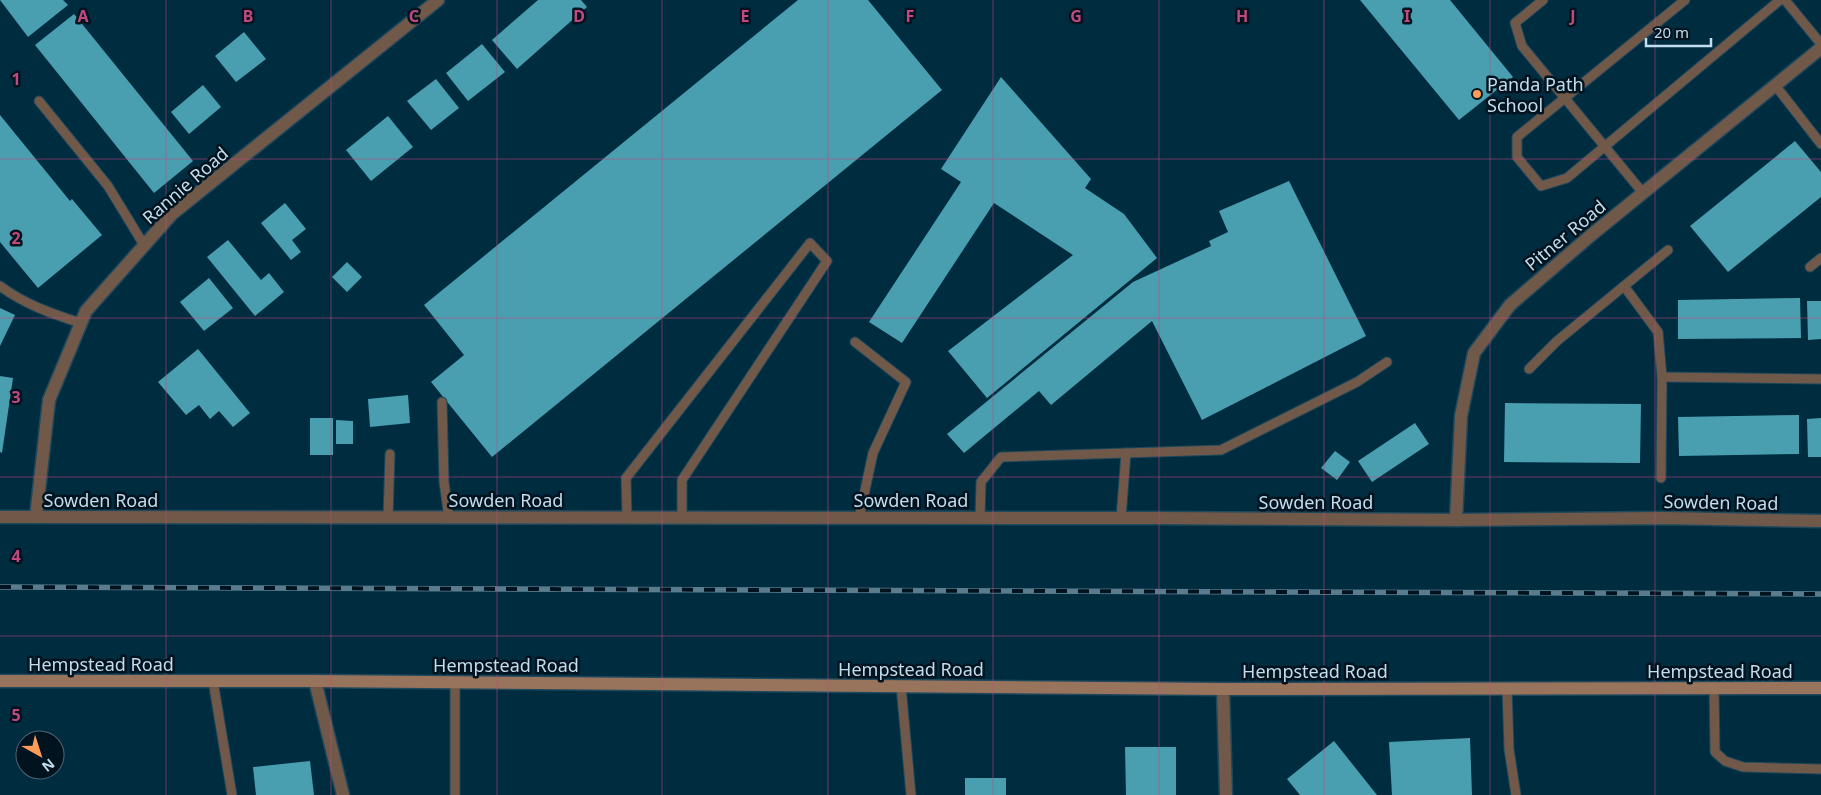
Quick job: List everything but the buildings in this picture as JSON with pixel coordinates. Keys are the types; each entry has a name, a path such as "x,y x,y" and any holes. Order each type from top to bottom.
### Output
{"main road":[{"name":"Hempstead Road","path":"0,680 1223,689 1821,688"}],"street":[{"name":"Rannie Road","path":"36,517 49,400 86,311 172,214 438,0"},
{"name":"Pitner Road","path":"1456,520 1461,416 1474,353 1510,305 1590,236 1821,46"},
{"name":"Sowden Road","path":"0,517 1456,520 1664,518 1821,521"},
{"path":"315,681 343,795"},
{"path":"1223,689 1226,795"}],"lane":[{"path":"1543,0 1515,23 1522,46 1643,193"},
{"path":"1685,0 1517,137 1517,157 1541,186 1568,178 1780,0"},
{"path":"1785,0 1821,46"},
{"path":"1774,85 1821,144"},
{"path":"39,101 108,186 144,246"},
{"path":"627,518 626,478 810,243 827,260 682,480 682,518"},
{"path":"1530,368 1557,341 1668,250"},
{"path":"1810,267 1821,258"},
{"path":"0,286 15,297 48,312 81,323"},
{"path":"1624,286 1658,332 1662,377 1661,478"},
{"path":"855,342 906,382 873,453 859,518"},
{"path":"980,518 981,482 1001,457 1221,450 1357,382 1387,362"},
{"path":"1662,377 1821,379"},
{"path":"442,402 444,482 449,518"},
{"path":"1121,518 1126,453"},
{"path":"388,518 390,454"},
{"path":"213,681 232,795"},
{"path":"455,795 456,682"},
{"path":"901,686 911,795"},
{"path":"1714,688 1715,752 1725,760 1743,767 1821,769"},
{"path":"1507,689 1508,749 1516,795"}],"railway":[{"path":"0,587 1821,594"}],"place":[{"name":"Panda Path School","path":"1477,94"}]}
